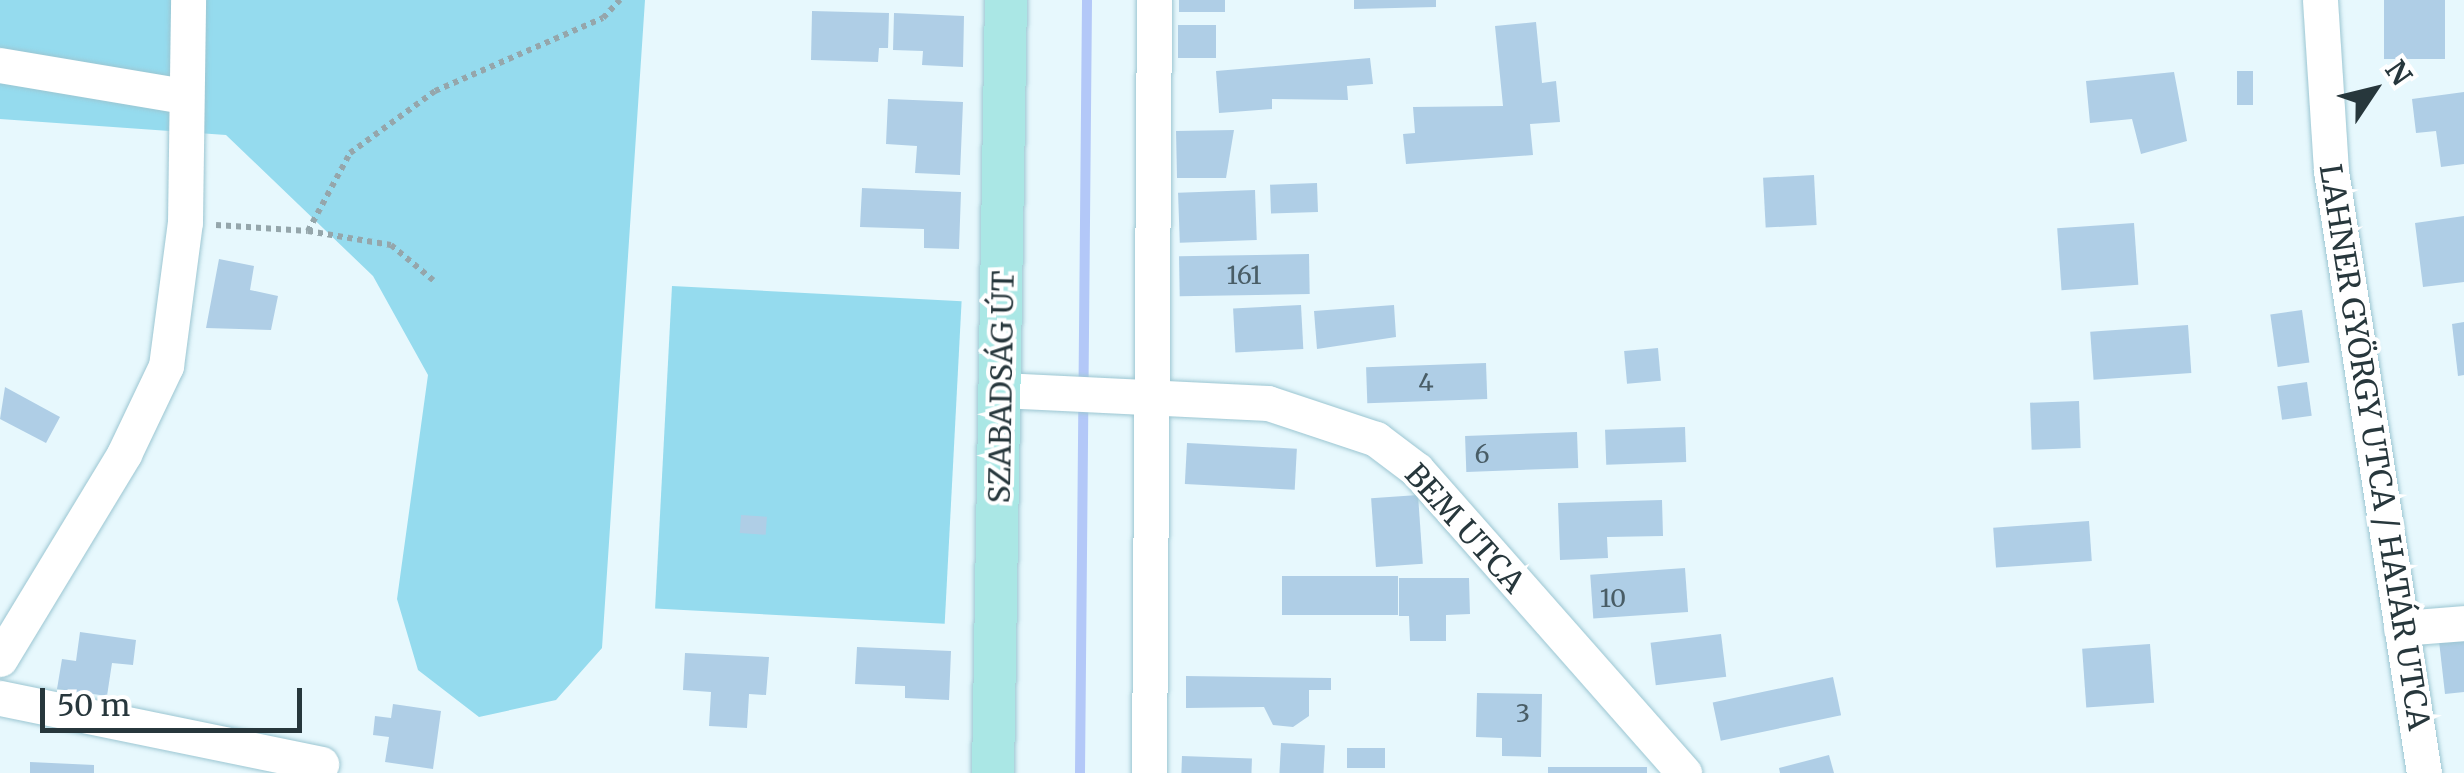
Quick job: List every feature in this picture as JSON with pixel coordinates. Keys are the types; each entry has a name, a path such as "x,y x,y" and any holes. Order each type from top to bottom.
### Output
{"main road":[{"name":"SZABADSÁG ÚT","path":"993,773 1006,0"}],"street":[{"path":"0,659 124,454 166,366 185,222 188,0"},
{"path":"1149,773 1136,391 1154,0"},
{"name":"LAHNER GYÖRGY UTCA / HATÁR UTCA","path":"2320,0 2331,171 2424,773"},
{"path":"0,65 184,96"},
{"name":"BEM UTCA","path":"1001,390 1136,391 1320,414 1397,452 1684,773"},
{"path":"2401,628 2464,623"},
{"path":"0,698 321,764"}],"path":[{"path":"308,231 350,153 436,91 603,18 620,0"},
{"path":"185,222 308,231 391,245 433,280"}],"shaded area":[{"path":"0,0 645,0 602,648 556,700 479,717 418,670 397,599 428,375 373,276 226,135 0,119"},
{"path":"672,286 962,301 945,624 655,609"}],"building":[{"path":"1179,0 1225,0 1225,12 1179,12"},
{"path":"1354,0 1436,0 1436,7 1354,9"},
{"path":"2384,0 2445,0 2445,59 2384,59"},
{"path":"812,11 889,13 888,48 879,48 878,62 811,60"},
{"path":"894,13 964,16 963,67 922,65 923,51 893,50"},
{"path":"1536,22 1542,83 1556,81 1560,122 1530,124 1533,155 1406,164 1403,134 1415,133 1413,107 1503,106 1495,26"},
{"path":"1178,25 1216,25 1216,58 1178,58"},
{"path":"1370,58 1373,84 1347,86 1348,100 1272,99 1272,109 1219,113 1216,71"},
{"path":"2237,71 2253,71 2253,105 2237,105"},
{"path":"2174,72 2187,141 2141,154 2132,119 2090,123 2086,81"},
{"path":"2464,92 2464,164 2441,167 2436,131 2416,133 2412,99"},
{"path":"888,99 963,102 960,175 915,173 917,146 886,144"},
{"path":"1234,130 1226,178 1177,178 1176,131"},
{"path":"1814,175 1817,225 1766,228 1763,178"},
{"path":"1317,183 1318,212 1271,214 1270,185"},
{"path":"862,188 961,192 959,249 924,248 924,229 860,227"},
{"path":"1255,190 1257,240 1180,243 1178,193"},
{"path":"2464,216 2464,282 2423,287 2415,223"},
{"path":"2134,223 2138,285 2062,290 2057,228"},
{"path":"1309,254 1310,294 1180,296 1179,256"},
{"path":"219,259 254,266 250,290 278,296 271,330 206,328"},
{"path":"1301,305 1303,349 1235,352 1233,309"},
{"path":"1394,305 1396,337 1317,349 1314,311"},
{"path":"2302,310 2309,362 2278,367 2270,314"},
{"path":"2464,322 2464,375 2458,376 2452,324"},
{"path":"2188,325 2191,373 2094,380 2090,332"},
{"path":"1658,348 1661,381 1627,384 1624,351"},
{"path":"1486,363 1487,399 1367,403 1366,367"},
{"path":"2307,382 2312,416 2282,420 2277,386"},
{"path":"5,387 60,417 46,443 0,419"},
{"path":"2079,401 2081,448 2032,450 2030,403"},
{"path":"1685,427 1686,462 1606,465 1605,430"},
{"path":"1577,432 1578,468 1466,472 1465,436"},
{"path":"1187,443 1297,449 1295,490 1185,484"},
{"path":"1418,495 1423,564 1376,567 1371,498"},
{"path":"1662,500 1663,536 1607,537 1608,558 1560,560 1558,503"},
{"path":"741,515 767,517 766,535 740,533"},
{"path":"2089,521 2092,561 1996,568 1993,528"},
{"path":"1685,568 1688,612 1593,619 1590,575"},
{"path":"1282,576 1398,576 1398,615 1282,615"},
{"path":"1399,578 1469,578 1470,614 1446,615 1446,641 1410,641 1409,616 1399,616"},
{"path":"80,632 136,640 133,665 112,663 107,696 57,689 62,659 76,661"},
{"path":"1721,634 1726,677 1656,685 1651,643"},
{"path":"2464,637 2464,692 2445,694 2439,641"},
{"path":"2150,644 2154,703 2086,708 2082,649"},
{"path":"857,647 951,651 949,700 905,698 905,686 855,684"},
{"path":"685,653 769,657 766,695 749,694 747,728 709,726 711,692 683,690"},
{"path":"1186,676 1331,678 1331,690 1309,690 1309,716 1293,727 1273,725 1264,707 1186,708"},
{"path":"1833,677 1841,715 1721,741 1713,703"},
{"path":"1477,693 1542,694 1541,757 1502,756 1502,738 1476,737"},
{"path":"393,704 441,711 433,769 385,762 389,737 373,735 375,716 391,718"},
{"path":"1281,743 1325,745 1323,773 1279,773"},
{"path":"1347,748 1385,748 1385,768 1347,768"},
{"path":"1829,755 1834,773 1780,773 1779,768"},
{"path":"1182,756 1252,758 1251,773 1181,773"},
{"path":"30,762 94,765 94,773 30,773"},
{"path":"1548,767 1647,767 1647,773 1548,773"}],"waterway":[{"path":"1080,773 1087,0"}]}
